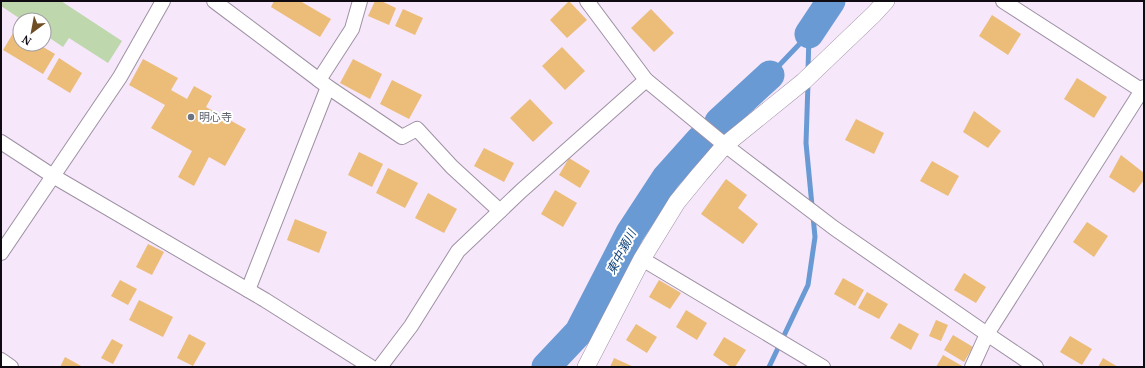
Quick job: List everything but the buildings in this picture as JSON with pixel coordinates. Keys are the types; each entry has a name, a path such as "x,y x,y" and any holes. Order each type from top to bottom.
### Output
{"street":[{"path":"1,254 120,77 163,1"},
{"path":"214,1 324,84 402,137 417,129 452,167 500,211"},
{"path":"248,290 324,84 352,29 360,1"},
{"path":"587,1 646,80 725,145 795,197 823,220 1036,367"},
{"path":"586,367 642,259 677,202 725,145 804,81 886,1"},
{"path":"972,367 987,334 1143,90 1003,1"},
{"path":"380,367 411,326 458,251 521,191 646,80"},
{"path":"1,142 53,176 248,290 371,367"},
{"path":"642,259 823,367"},
{"path":"1,360 12,367"}],"green space":[{"path":"1,1 61,1 122,41 108,63 69,38 63,47 52,39 52,12 12,12 12,13 1,6"}],"waterway":[{"path":"809,34 831,1"},
{"path":"770,75 809,34 808,71"},
{"name":"東中瀬川","path":"719,122 770,75"},
{"path":"769,367 808,285 815,237 806,143 808,83"},
{"name":"東中瀬川","path":"546,367 579,332 630,233 666,178 700,140"}],"place":[{"name":"明心寺","path":"191,117"}]}
